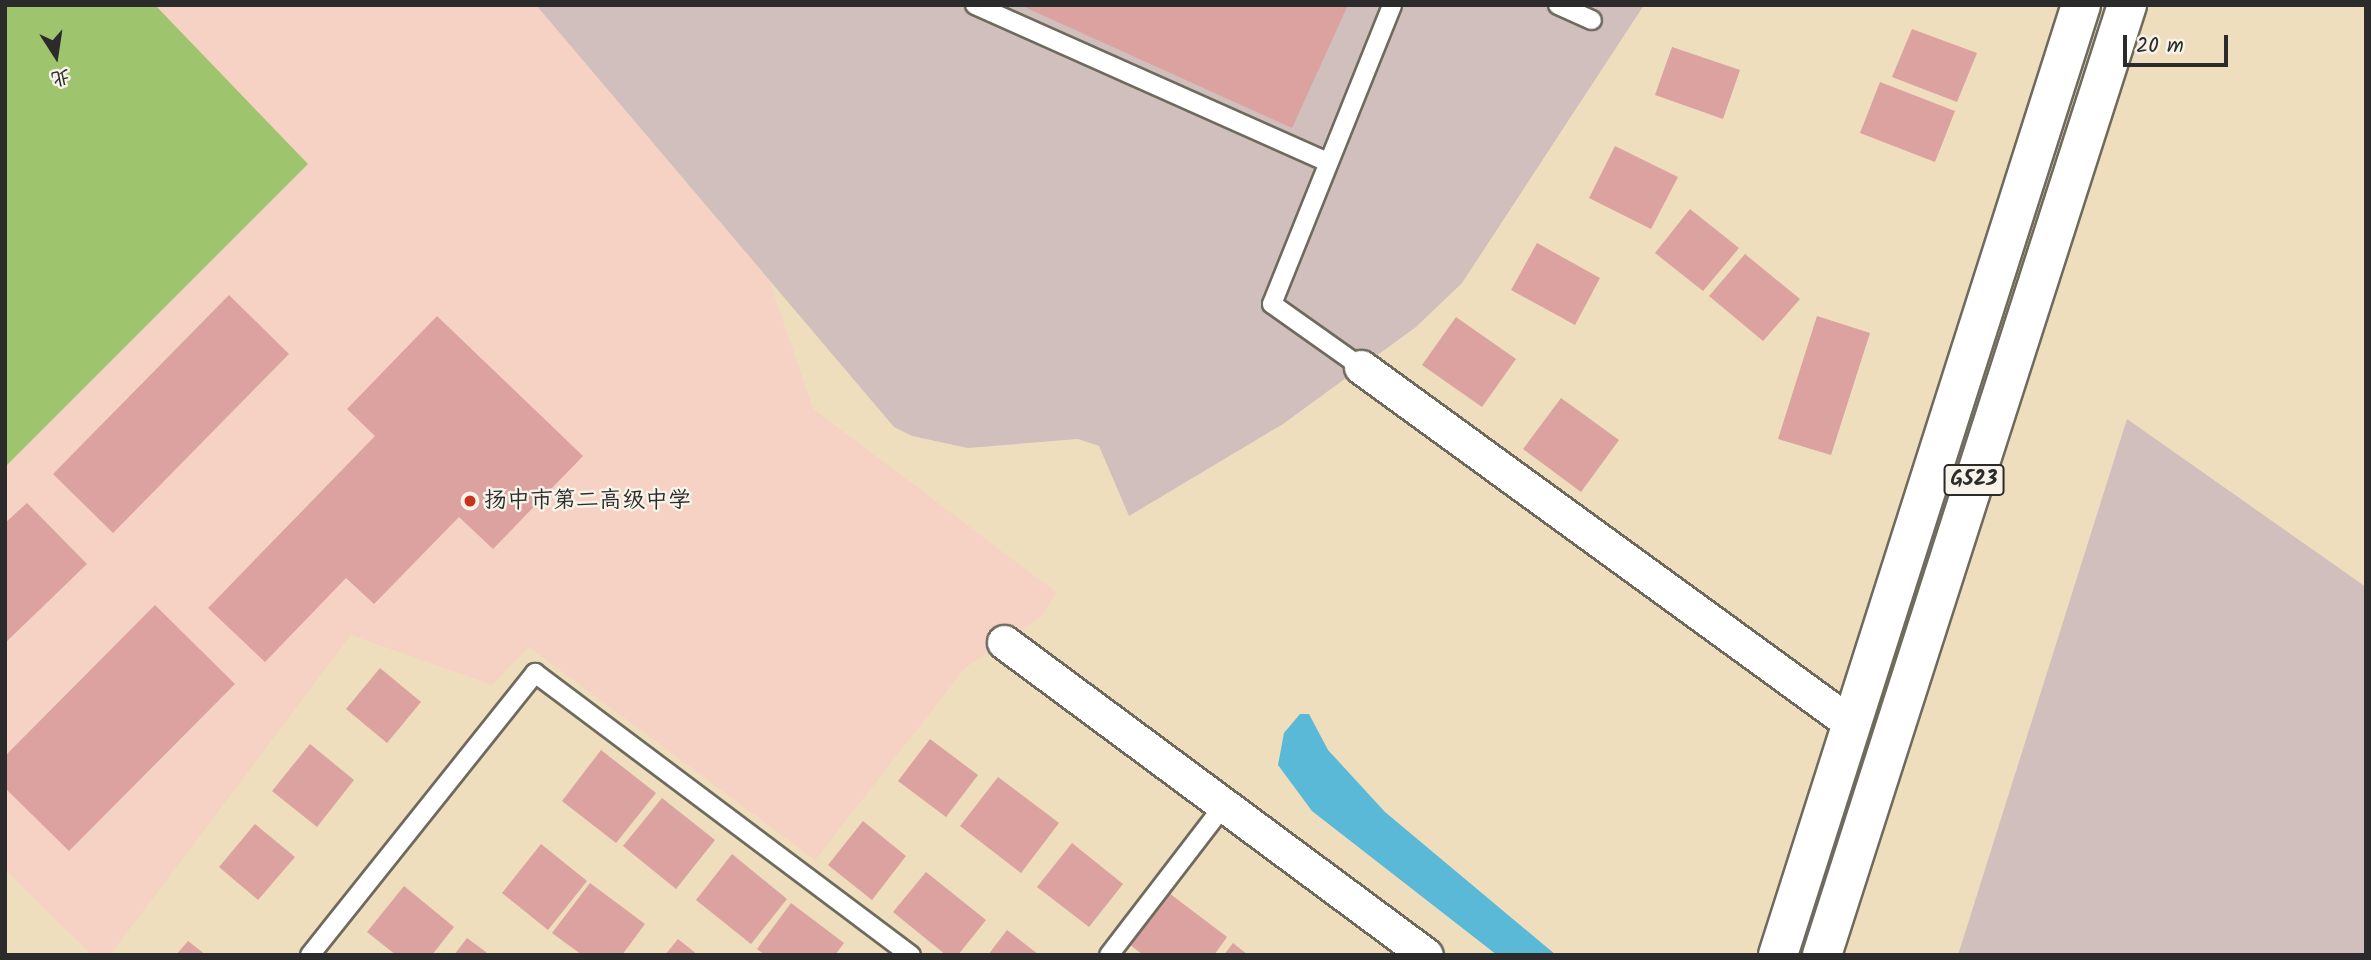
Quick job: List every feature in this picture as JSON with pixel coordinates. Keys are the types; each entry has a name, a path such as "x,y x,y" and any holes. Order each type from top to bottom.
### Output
{"highway":[{"name":"G523","path":"1778,955 2081,5"},
{"name":"G523","path":"1822,955 2127,5"}],"street":[{"path":"1361,367 1853,724"},
{"path":"1004,642 1426,955"}],"lane":[{"path":"975,5 1328,162"},
{"path":"1361,367 1272,304 1392,5"},
{"path":"1558,5 1592,20"},
{"path":"314,953 534,673 912,955"},
{"path":"1109,955 1224,806"}],"shaded area":[{"name":"扬中市第二高级中学","path":"5,5 536,5 769,280 813,409 1056,592 1042,616 965,668 815,860 529,647 492,685 351,635 110,955 92,955 5,869"},
{"path":"536,5 1644,5 1462,283 1416,327 1283,424 1129,516 1099,446 1078,439 968,448 912,436 894,427"},
{"path":"2127,419 2366,587 2366,955 1958,955"}],"green space":[{"path":"5,5 155,5 308,164 5,467"}],"water":[{"path":"1300,714 1309,714 1328,750 1385,812 1556,955 1497,955 1312,811 1278,765 1284,733"}],"building":[{"path":"1020,5 1348,5 1292,128"},
{"path":"1912,29 1977,53 1957,102 1892,77"},
{"path":"1672,47 1740,70 1723,119 1655,95"},
{"path":"1880,82 1955,111 1935,162 1860,133"},
{"path":"1615,146 1678,177 1651,229 1589,198"},
{"path":"1690,209 1739,248 1703,291 1655,253"},
{"path":"1537,243 1600,278 1575,325 1511,290"},
{"path":"1745,254 1800,299 1763,341 1709,296"},
{"path":"229,295 289,354 113,533 53,474"},
{"path":"437,316 583,456 493,549 459,517 374,604 346,578 265,662 208,608 375,436 347,409"},
{"path":"1817,316 1870,333 1831,455 1778,439"},
{"path":"1456,317 1516,359 1482,407 1422,365"},
{"path":"1561,398 1619,440 1581,492 1523,449"},
{"path":"27,503 87,564 5,643 5,523"},
{"path":"155,605 235,684 69,851 5,788 5,756"},
{"path":"380,668 421,702 387,743 346,709"},
{"path":"930,739 978,775 946,817 898,781"},
{"path":"310,744 354,780 317,827 272,791"},
{"path":"601,750 656,793 616,843 562,801"},
{"path":"998,777 1059,823 1021,873 960,826"},
{"path":"662,798 715,840 676,889 623,846"},
{"path":"863,821 906,856 872,900 828,865"},
{"path":"255,824 295,857 258,900 219,867"},
{"path":"1072,843 1123,884 1089,927 1037,887"},
{"path":"541,844 587,881 548,930 502,893"},
{"path":"732,854 787,899 751,944 696,900"},
{"path":"926,872 986,920 958,955 946,955 893,912"},
{"path":"590,883 645,924 622,955 582,955 552,933"},
{"path":"404,886 454,927 432,955 396,955 367,932"},
{"path":"1169,893 1227,937 1214,955 1143,955 1129,944"},
{"path":"791,903 844,943 835,955 765,955 757,949"},
{"path":"1007,930 1039,955 988,955"},
{"path":"467,938 490,955 454,955"},
{"path":"678,939 698,955 665,955"},
{"path":"188,941 206,955 176,955"},
{"path":"1233,943 1248,955 1224,955"}],"place":[{"name":"扬中市第二高级中学","path":"470,501"}]}
